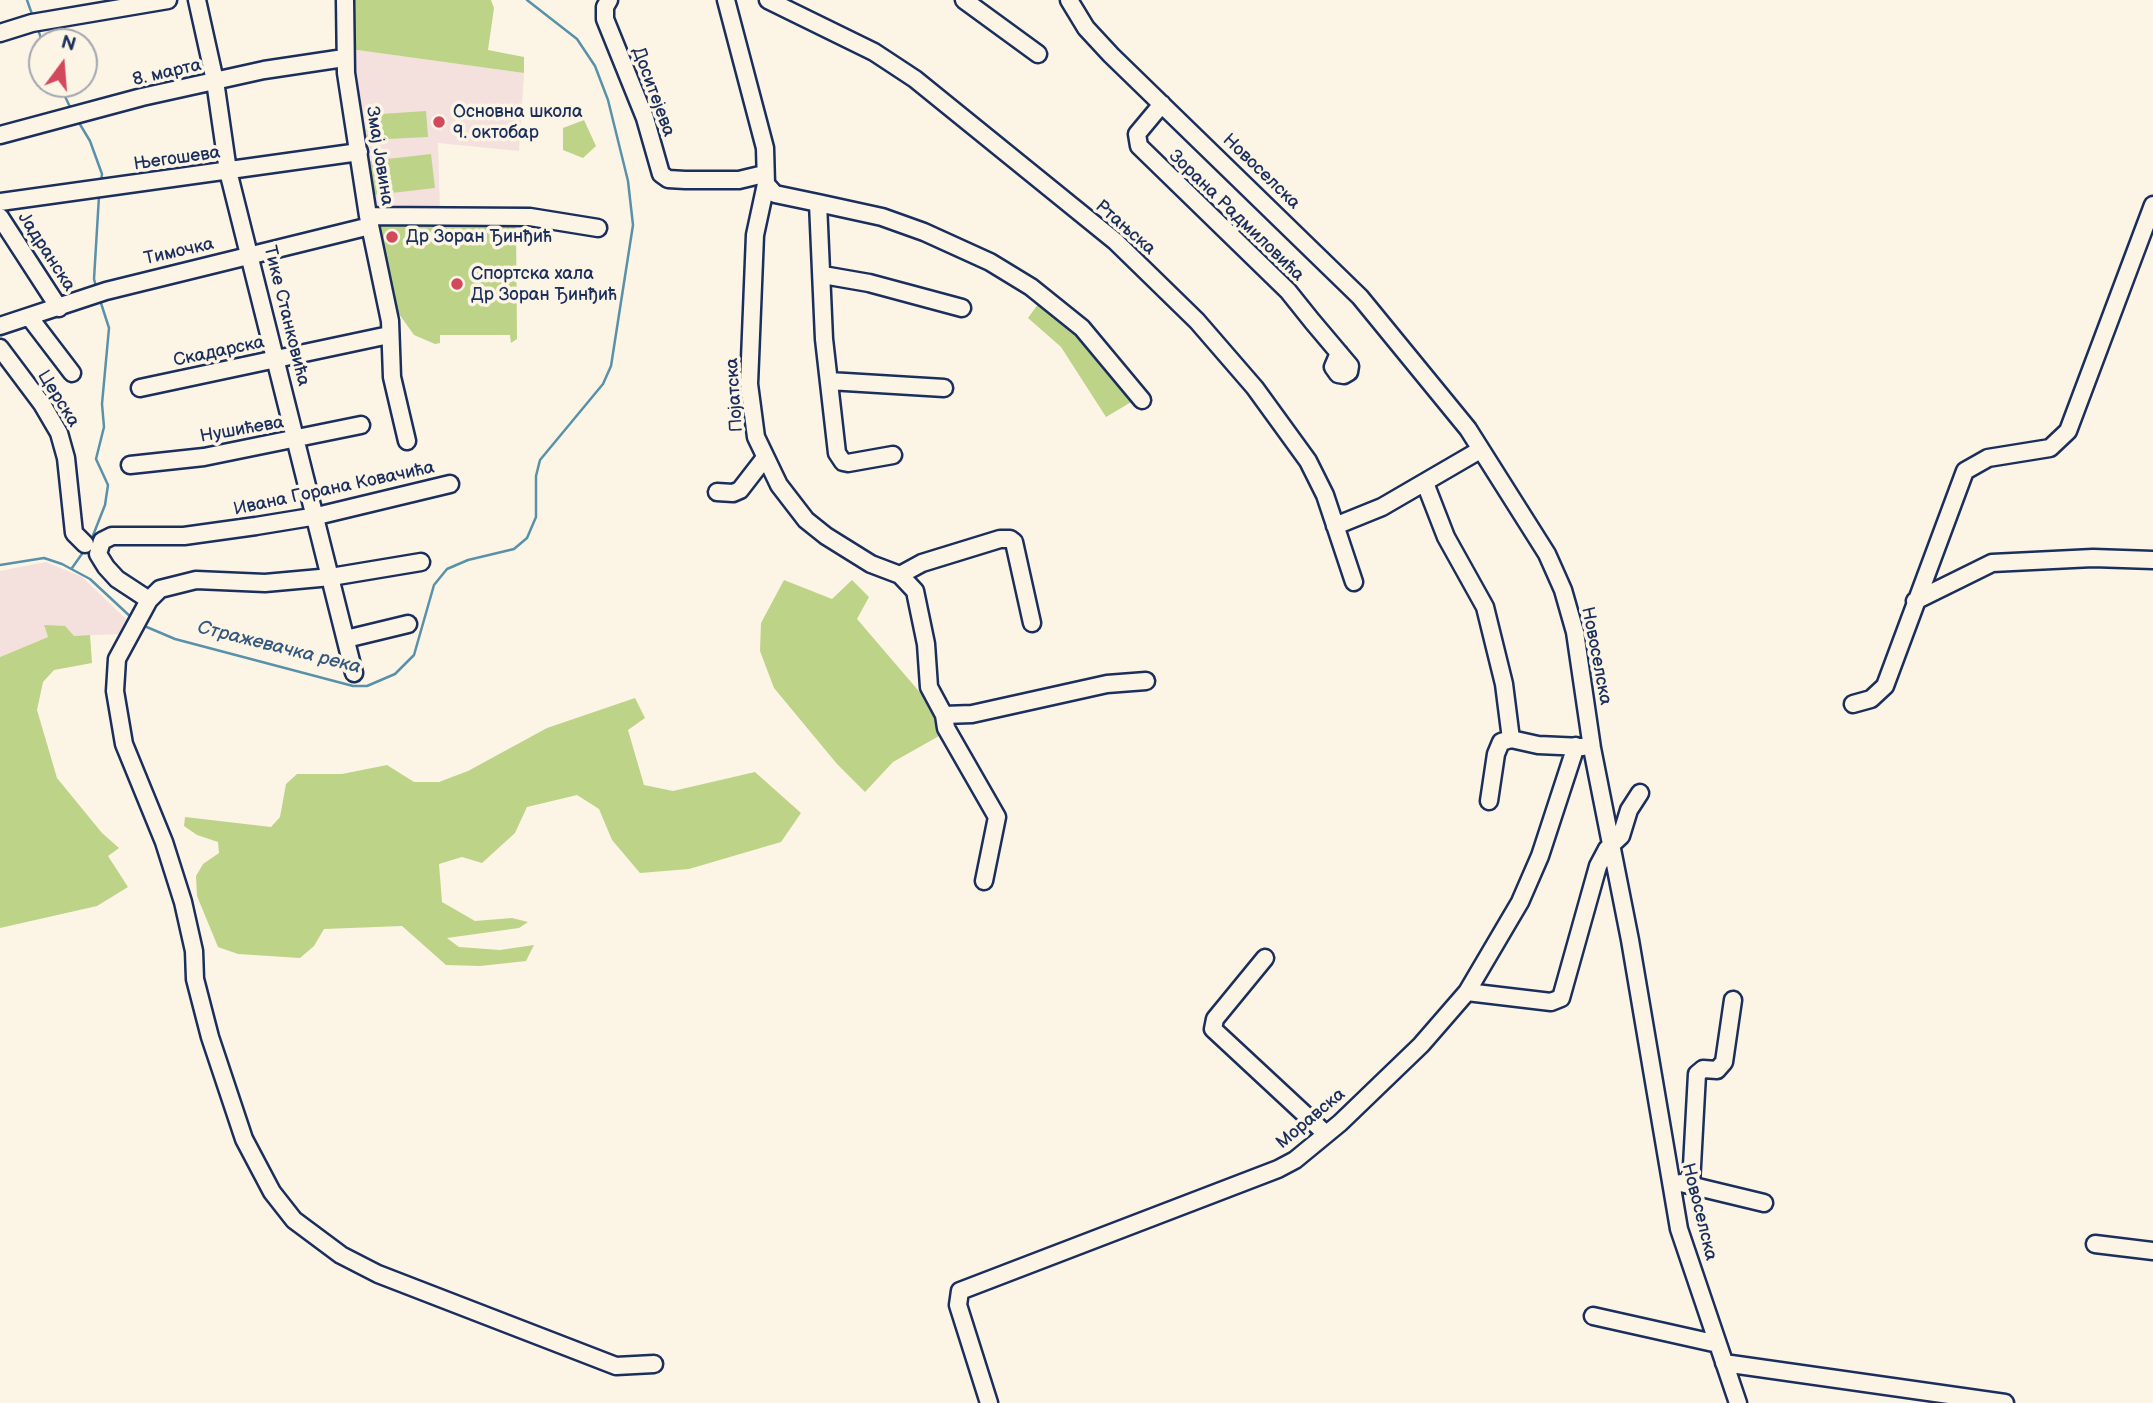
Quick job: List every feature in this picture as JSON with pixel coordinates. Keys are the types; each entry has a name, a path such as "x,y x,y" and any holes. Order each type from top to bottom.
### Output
{"street":[{"path":"0,33 37,22 168,0"},
{"name":"Тике Станковића","path":"197,0 215,81 228,171 298,439 354,673"},
{"name":"Змај Јовина","path":"345,0 344,58 369,221 390,321 392,377 407,441"},
{"name":"Доситејева","path":"609,0 605,8 606,19 645,118 661,174 668,179 685,180 765,179"},
{"name":"Појатска","path":"726,0 761,121 765,148 765,179 755,235 750,384 756,437 764,459 795,507 825,536 871,564 900,575"},
{"name":"Ртањска","path":"768,0 890,61 1115,241 1197,321 1255,388 1308,461 1325,495 1354,582"},
{"path":"964,0 1038,54"},
{"name":"Новоселска","path":"1069,0 1086,28 1360,297 1443,395 1533,530 1563,590 1575,632 1584,747 1611,843 1679,1229 1738,1403"},
{"name":"8. марта","path":"0,135 264,70 344,58"},
{"name":"Зорана Радмиловића","path":"1162,104 1137,134 1139,146 1288,291 1339,353"},
{"name":"Његошева","path":"0,202 359,152"},
{"path":"765,179 775,194 882,217 990,262 1021,280 1082,328 1142,400"},
{"path":"818,203 830,381 839,459 848,463 893,455"},
{"path":"1853,704 1871,699 1885,687 1965,471 1988,458 2050,448 2068,431 2153,205"},
{"name":"Јадранска","path":"0,217 60,308"},
{"name":"Тимочка","path":"0,326 98,293 251,255 369,221 530,217 598,228"},
{"path":"822,275 869,283 962,308"},
{"path":"30,318 72,373"},
{"name":"Скадарска","path":"140,388 389,335"},
{"name":"Церска","path":"0,348 60,433 66,458 74,533 94,546 102,561 142,612"},
{"path":"830,381 944,388"},
{"name":"Нушићева","path":"130,466 181,460 361,425"},
{"path":"1335,526 1362,517 1480,450"},
{"path":"716,492 733,493 740,490 764,459"},
{"path":"1425,483 1446,537 1485,607 1504,684 1511,739"},
{"name":"Ивана Горана Ковачића","path":"94,546 112,536 184,536 317,516 450,484"},
{"path":"984,881 997,817 946,728 943,715 929,687 920,608 915,592 900,575 922,563 1000,539 1010,539 1014,542 1032,624"},
{"path":"1915,601 1992,563 2093,558 2153,560"},
{"path":"421,562 331,578 257,584 196,580 172,584 142,612 115,667 115,691 124,744 164,842 183,902 194,951 195,979 209,1037 244,1139 272,1192 294,1220 341,1255 378,1274 616,1366 654,1364"},
{"path":"346,639 408,624"},
{"path":"943,715 972,714 1107,684 1146,681"},
{"path":"1489,801 1498,746 1511,739 1538,745 1584,747"},
{"name":"Моравска","path":"989,1403 958,1305 960,1291 1278,1169 1295,1160 1326,1134 1421,1045 1467,992 1520,902 1584,747"},
{"path":"1467,992 1551,1003 1561,998 1585,903 1598,866 1611,843 1621,836 1629,810 1640,793"},
{"path":"1265,958 1215,1020 1213,1029 1326,1134"},
{"path":"1690,1184 1697,1074 1703,1069 1717,1070 1724,1062 1733,1000"},
{"path":"1670,1182 1690,1184 1764,1203"},
{"path":"2095,1244 2153,1251"},
{"path":"1593,1316 1717,1344"},
{"path":"1724,1363 2005,1403"}],"shaded area":[{"name":"Основна школа 9. октобар","path":"350,49 524,73 519,151 438,143 440,211 373,210"},
{"path":"46,562 82,577 128,621 122,634 73,636 44,626 48,637 0,657 0,571"}],"green space":[{"path":"352,0 491,0 494,8 488,50 524,57 524,73 350,49"},
{"path":"426,111 428,137 367,140 366,115"},
{"path":"584,120 596,146 583,158 563,150 563,128"},
{"path":"431,154 435,188 374,195 370,161"},
{"path":"385,220 516,225 517,339 511,343 510,335 440,335 440,343 435,344 414,335 389,300 377,228"},
{"path":"1041,300 1079,330 1133,401 1106,417 1061,347 1028,318"},
{"path":"784,580 832,599 852,580 869,597 857,619 929,703 942,723 939,736 893,762 865,792 837,764 774,688 760,651 761,623"},
{"path":"44,625 65,626 74,636 90,635 92,663 54,670 43,682 37,710 57,778 102,833 119,848 108,856 128,887 97,906 0,928 0,657 48,637"},
{"path":"635,698 645,718 628,730 644,785 673,791 755,772 801,813 781,842 689,869 640,873 612,840 599,809 577,795 527,807 515,833 482,863 462,857 439,864 442,902 475,921 512,918 528,922 519,928 447,938 459,947 500,950 534,945 526,961 480,966 446,965 402,926 324,929 314,946 300,958 238,954 218,947 197,896 196,876 203,864 219,853 218,842 197,835 184,826 185,817 271,827 280,817 286,784 297,774 342,774 387,765 414,782 439,782 468,771 547,728"}],"waterway":[{"path":"27,0 33,17"},
{"name":"Стражевачка река","path":"142,625 175,639 353,686 367,686 395,674 414,655 434,585 447,569 468,560 514,549 527,538 536,517 536,476 540,460 603,384 611,366 633,225 628,181 608,100 595,66 577,39 527,0"},
{"path":"66,98 71,109"},
{"path":"78,121 90,141 102,174 101,182"},
{"path":"96,287 94,279 99,196"},
{"path":"90,543 105,505 108,485 96,459 104,427 102,404 109,328 100,300"},
{"path":"72,568 84,551"},
{"name":"Стражевачка река","path":"0,565 44,558 62,564 90,579 133,619"}],"place":[{"name":"Основна школа 9. октобар","path":"439,122"},
{"name":"Др Зоран Ђинђић","path":"392,237"},
{"name":"Спортска хала Др Зоран Ђинђић","path":"457,284"}]}
